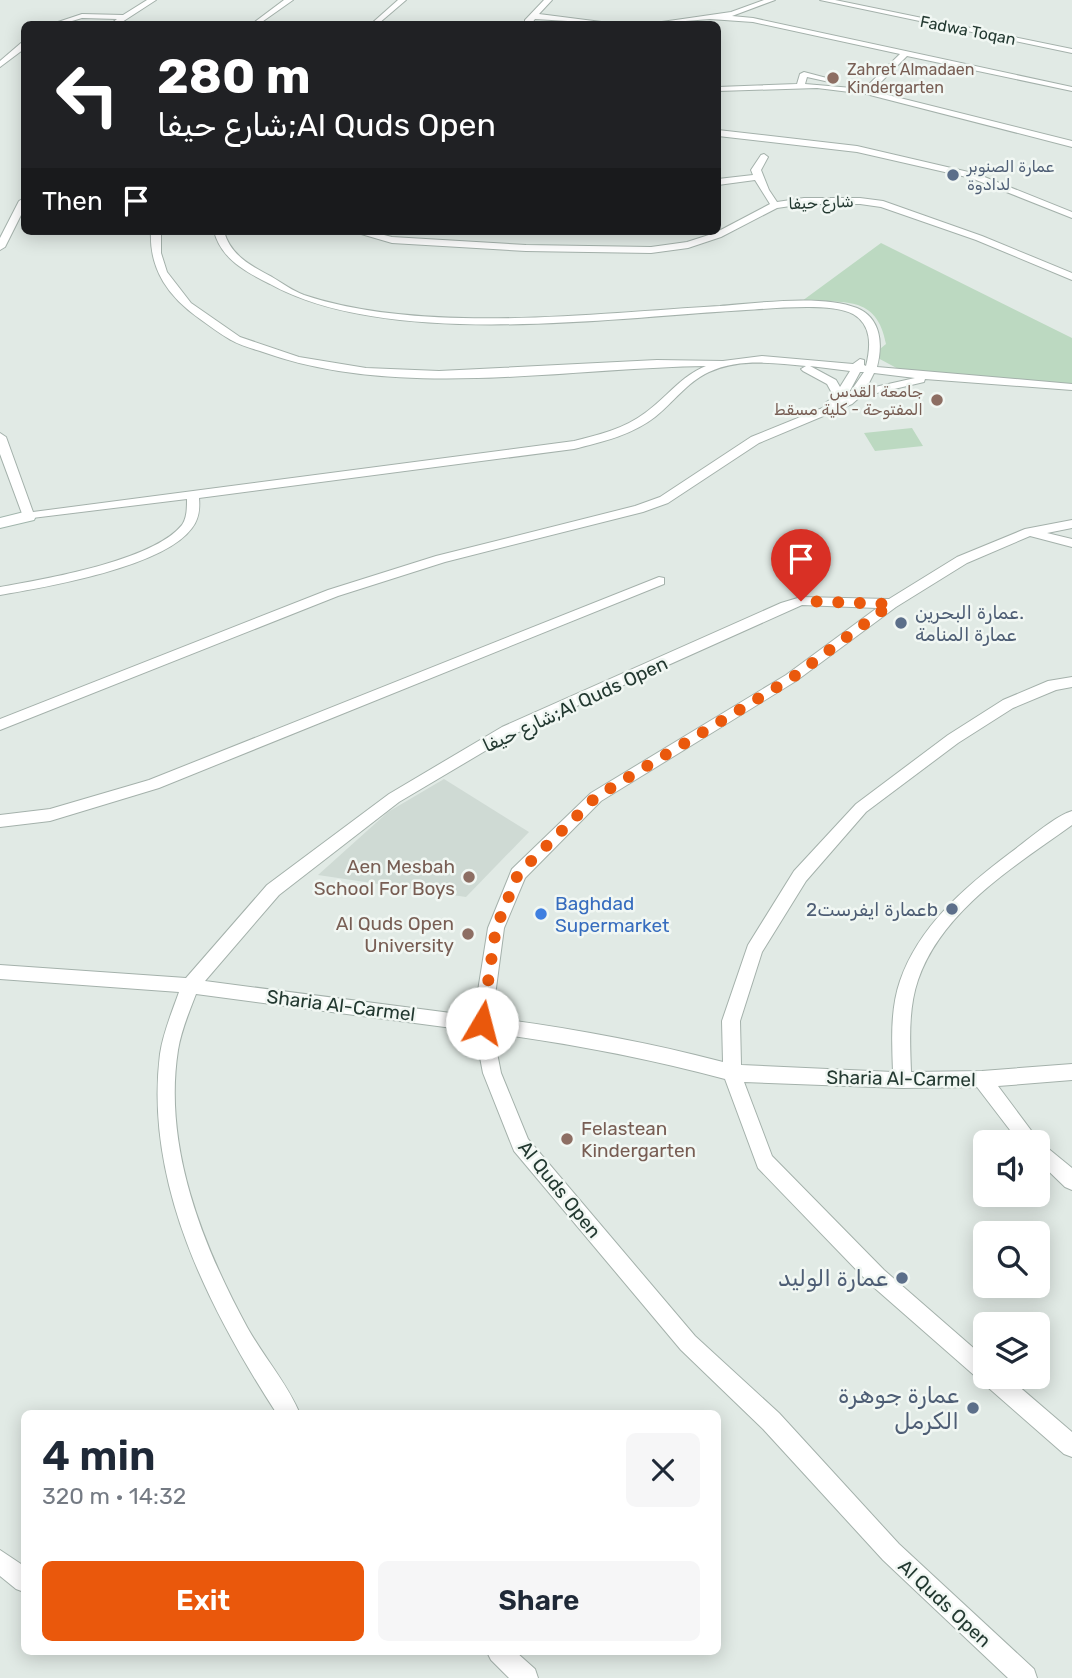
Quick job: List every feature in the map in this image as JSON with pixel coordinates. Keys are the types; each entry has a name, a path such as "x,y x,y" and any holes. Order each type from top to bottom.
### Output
{"street":[{"path":"117,21 152,0"},
{"path":"259,21 289,0"},
{"path":"378,21 402,0"},
{"path":"529,21 548,0"},
{"path":"693,21 743,10 771,0"},
{"name":"Fadwa Toqan","path":"824,0 1072,51"},
{"path":"743,10 763,23"},
{"path":"66,21 82,16 121,17"},
{"path":"533,16 583,21"},
{"path":"711,17 763,23 1072,89"},
{"path":"0,65 21,48"},
{"path":"866,92 904,55"},
{"path":"802,86 801,76 808,74 837,82 875,83"},
{"path":"721,89 802,86 866,92 1072,144"},
{"path":"721,133 857,149 961,173 1072,215"},
{"path":"764,157 756,170 775,205"},
{"path":"721,182 759,177"},
{"name":"شارع حيفا","path":"721,233 775,205 804,201 883,204 979,238 1072,277"},
{"path":"0,247 21,207"},
{"path":"156,235 157,266 168,287 186,304 233,337 288,358 338,369 407,374 482,373 661,361 727,363 771,359 920,380 968,380"},
{"path":"220,235 221,242 230,254 260,279 321,305 367,313 426,319 522,318 834,305 855,311 869,321 874,335 857,394"},
{"name":"شارع حيفا","path":"372,235 392,240 526,248 651,250 688,245 718,235"},
{"path":"819,364 870,352"},
{"path":"870,352 888,368 904,372 968,380 1072,387"},
{"path":"0,523 28,516 574,445 611,436 640,422 670,401 701,372 727,363"},
{"path":"685,385 732,369 779,366 904,372"},
{"path":"807,369 832,382 840,398"},
{"path":"809,418 840,398 862,372"},
{"path":"0,725 333,593 441,559 639,509 664,500 755,440 848,402 857,394 920,380"},
{"path":"0,437 28,516"},
{"path":"0,591 111,566 163,544 185,529 194,512 193,495"},
{"path":"1029,532 1072,524"},
{"path":"1029,532 1072,543"},
{"name":"Al Quds Open","path":"1025,1678 891,1552 771,1421 688,1343 521,1145 492,1073 482,1023 496,928 518,874 596,797 792,678 891,604 962,560 1029,532"},
{"path":"0,821 50,816 153,784 659,581"},
{"name":"شارع حيفا;Al Quds Open","path":"190,986 272,890 394,799 507,731 801,601 891,604"},
{"path":"973,1361 877,1277 765,1162 732,1073 731,1021 754,950 808,867 861,808 953,739 1008,704 1053,685 1072,682"},
{"path":"902,1080 902,1014 909,982 929,940 949,915 998,871 1072,817"},
{"path":"0,972 190,986 169,1052 166,1130 197,1248 251,1359 286,1410"},
{"name":"Sharia Al-Carmel","path":"190,986 482,1023 658,1053 732,1073 902,1080 982,1079 1072,1072"},
{"path":"982,1079 1021,1130"},
{"path":"1050,1160 1072,1181"},
{"path":"1005,1389 1072,1446"},
{"path":"0,1561 21,1578"},
{"path":"502,1655 526,1678"}],"shaded area":[{"path":"444,779 529,832 466,897 318,875 388,812"}],"green space":[{"path":"881,243 1072,338 1072,387 904,372 876,357 875,353 886,344 875,316 866,309 844,302 802,301"},
{"path":"912,428 923,446 875,451 864,433"}],"place":[{"name":"Zahret Almadaen Kindergarten","path":"833,78"},
{"name":"عمارة الصنوبر لدادوة","path":"953,175"},
{"name":"جامعة القدس المفتوحة - كلية مسقط","path":"937,400"},
{"name":"عمارة البحرين. عمارة المنامة","path":"901,623"},
{"name":"Aen Mesbah School For Boys","path":"469,877"},
{"name":"عمارة ايفرست2b","path":"952,909"},
{"name":"Baghdad Supermarket","path":"541,914"},
{"name":"Al Quds Open University","path":"468,934"},
{"name":"Felastean Kindergarten","path":"567,1139"},
{"name":"عمارة الوليد","path":"902,1278"},
{"name":"عمارة جوهرة الكرمل","path":"973,1408"}],"route":[{"path":"482,1023 496,928 518,874 596,797 792,678 891,604 801,601"}]}
